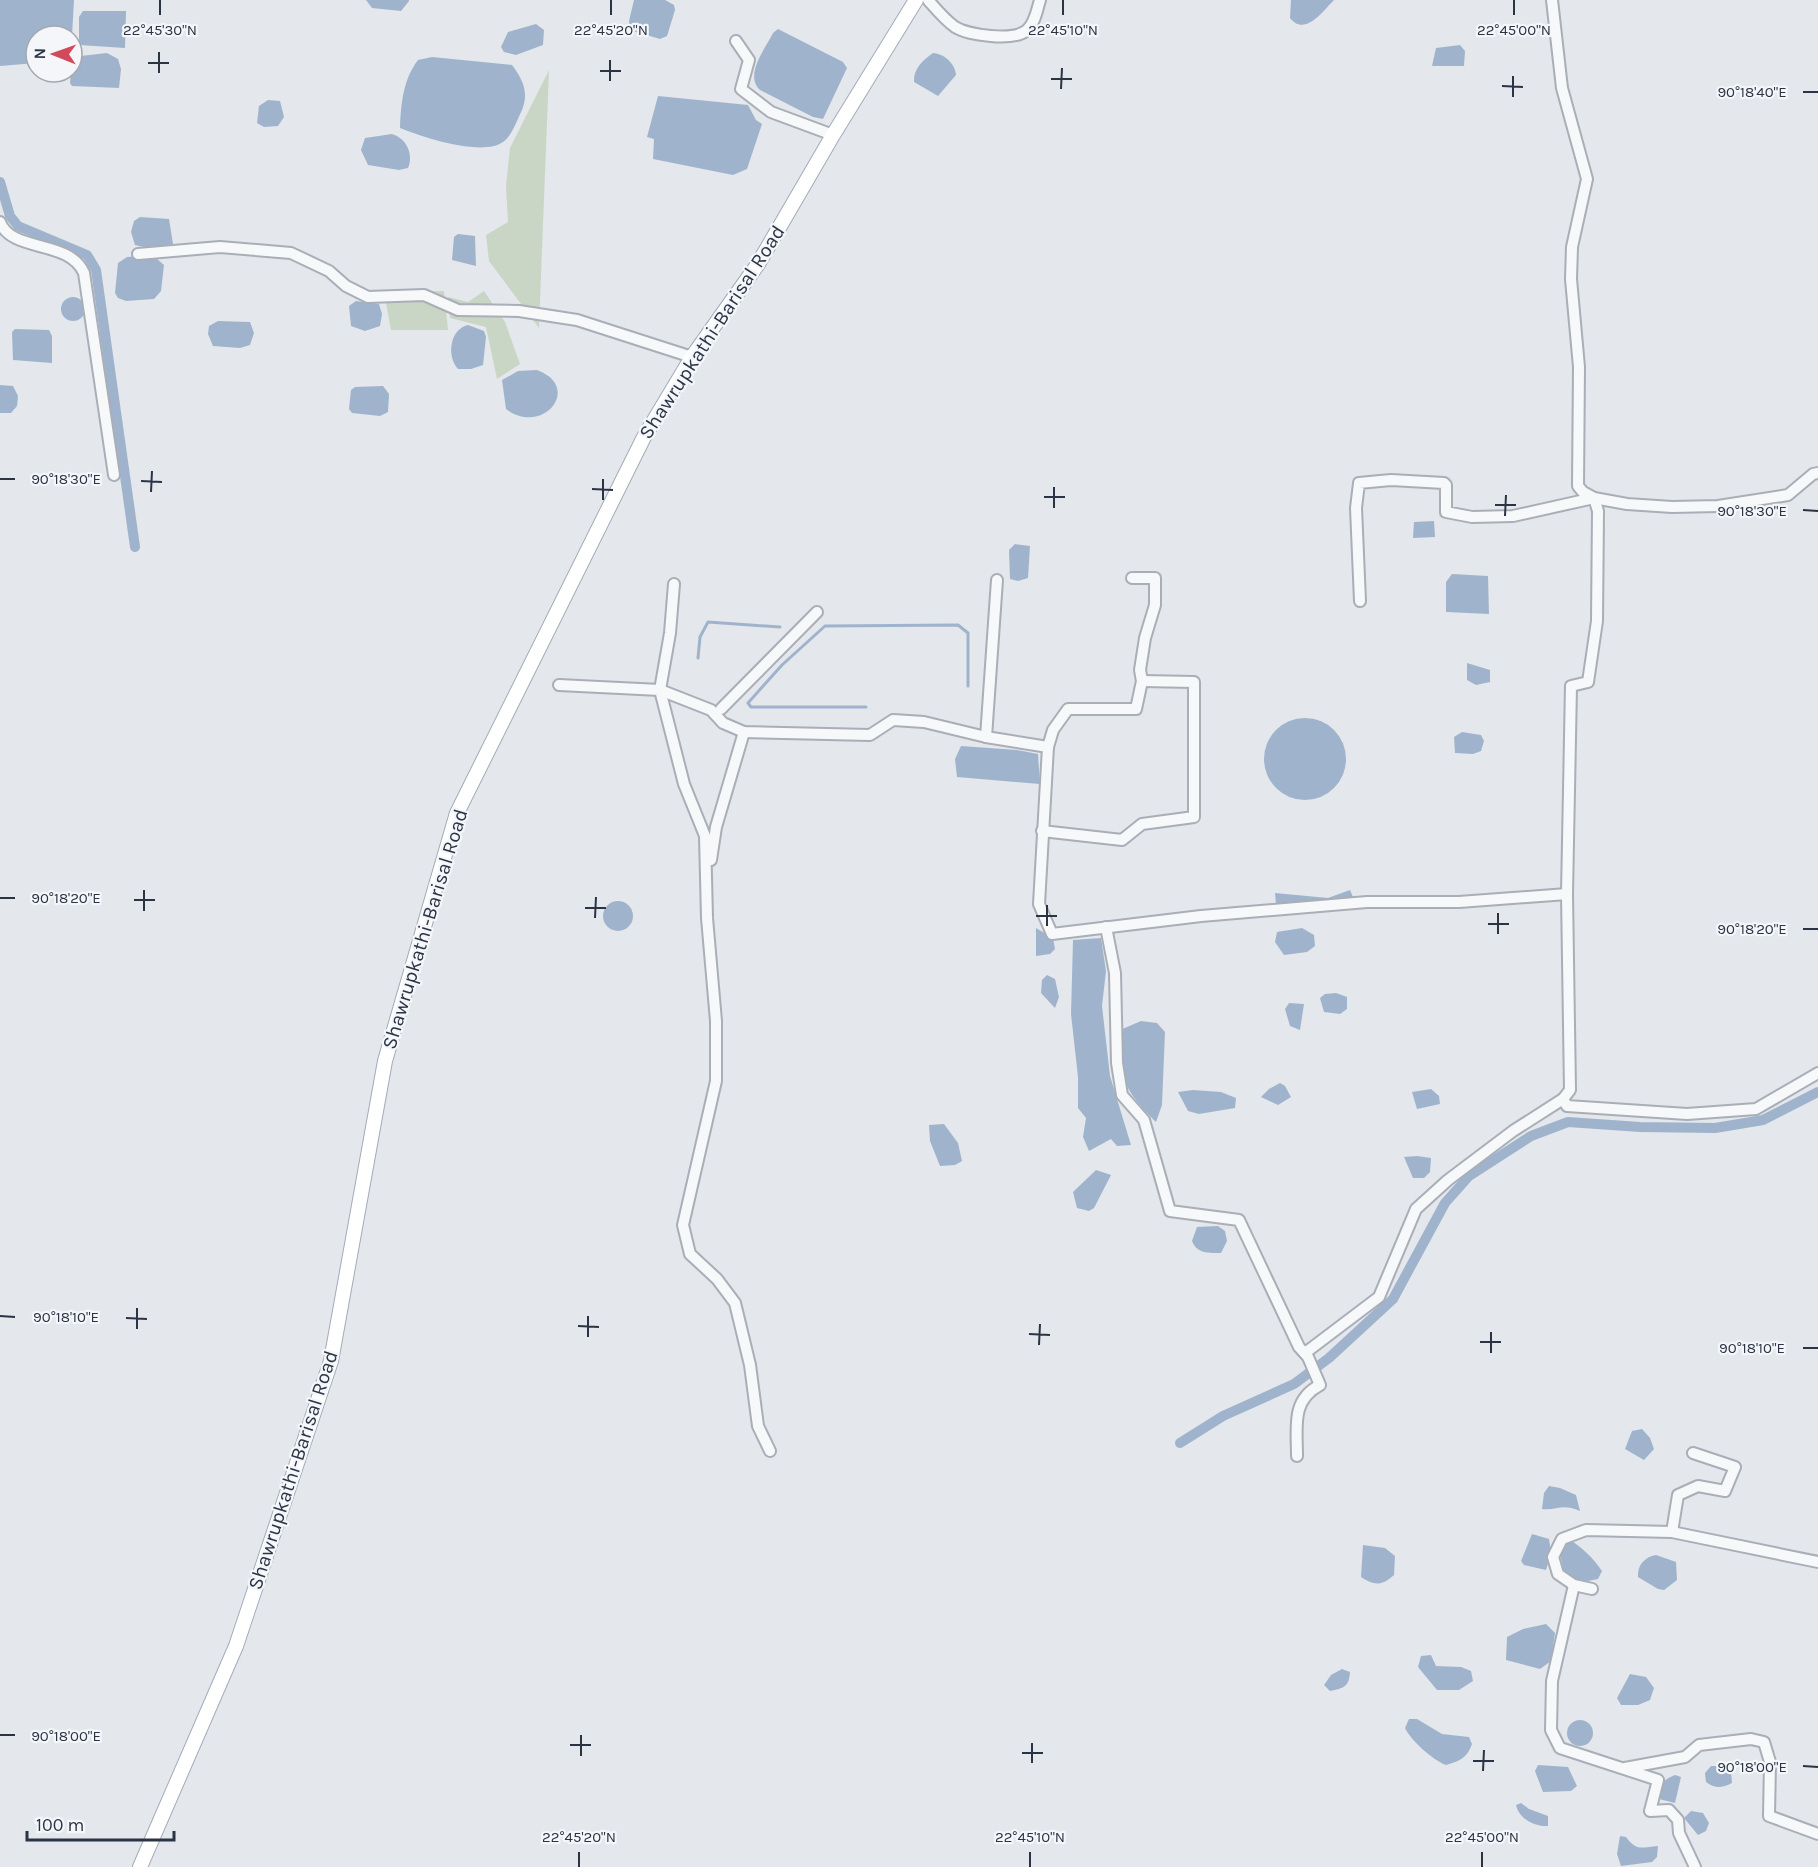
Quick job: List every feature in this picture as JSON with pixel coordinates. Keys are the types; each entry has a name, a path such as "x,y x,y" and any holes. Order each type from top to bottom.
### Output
{"main road":[{"name":"Shawrupkathi-Barisal Road","path":"140,1867 236,1646 331,1361 385,1061 458,813 644,437 692,357 758,264 832,135 916,0"}],"street":[{"path":"928,0 953,26 972,35 1014,35 1026,32 1040,0"},
{"path":"1552,0 1562,88 1587,179 1572,247 1571,279 1579,367 1578,486 1594,498 1627,504 1672,507 1719,506 1788,495 1812,474 1818,473"},
{"path":"736,41 749,60 741,88 771,112 832,135"},
{"path":"0,222 10,236 70,256 80,265 84,273 114,475"},
{"path":"138,254 220,247 291,253 329,271 346,286 368,297 424,295 458,310 519,311 577,320 692,357"},
{"path":"1360,601 1356,508 1359,483 1391,480 1444,483 1446,485 1446,512 1472,517 1513,516 1594,498"},
{"path":"1306,1355 1379,1297 1416,1209 1448,1180 1513,1131 1563,1099 1570,1090 1567,894 1571,686 1588,682 1597,621 1598,511 1594,498"},
{"path":"1132,578 1155,578 1155,605 1145,639 1140,670 1142,681 1136,709 1068,709 1053,730 1048,747 1039,904 1052,934 1201,916 1366,902 1459,902 1567,894"},
{"path":"986,737 997,580"},
{"path":"674,584 660,690 684,784 705,836 708,881 707,918 716,1021 716,1081 683,1225 690,1254 717,1279 735,1303 750,1365 758,1426 770,1451"},
{"path":"721,710 817,612"},
{"path":"1042,831 1122,840 1142,824 1194,817 1194,682 1142,681"},
{"path":"559,685 660,690 711,710 723,723 744,732 870,735 893,720 924,722 986,737 1048,747"},
{"path":"708,881 716,826 744,732"},
{"path":"1106,927 1115,973 1117,1063 1122,1095 1144,1120 1170,1210 1239,1220 1320,1384 1306,1392 1296,1415 1297,1456"},
{"path":"1563,1099 1568,1106 1687,1114 1756,1109 1818,1073"},
{"path":"1672,1532 1678,1495 1698,1486 1725,1491 1735,1467 1693,1453"},
{"path":"1592,1589 1574,1585 1558,1574 1553,1557 1562,1539 1586,1530 1672,1532 1818,1562"},
{"path":"1574,1585 1552,1681 1551,1730 1560,1748 1658,1780 1650,1811 1669,1810 1678,1820 1679,1833 1695,1867"},
{"path":"1622,1768 1685,1757 1699,1745 1751,1739 1764,1742 1770,1762 1769,1816 1818,1834"}],"green space":[{"path":"549,70 539,328 489,261 486,235 508,222 506,186 510,148"},
{"path":"444,291 448,330 391,330 384,292"},
{"path":"484,291 505,322 520,364 497,379 486,327 450,318 448,297 468,302"}],"water":[{"path":"0,0 74,0 73,24 24,24 24,64 0,66"},
{"path":"366,0 409,1 401,11 372,8"},
{"path":"634,0 665,0 674,5 675,10 667,36 660,39 630,30 629,21"},
{"path":"1291,0 1334,0 1314,20 1302,25 1290,18"},
{"path":"83,11 126,11 125,48 84,45 84,24 79,24 79,17"},
{"path":"536,24 544,30 543,45 516,55 504,52 501,47 508,32"},
{"path":"778,29 843,62 847,68 823,119 813,117 760,90 756,84 755,70 761,54 773,33"},
{"path":"1460,45 1465,51 1464,66 1432,66 1436,48"},
{"path":"107,53 118,59 121,69 119,88 72,86 71,84 84,84 84,56"},
{"path":"933,53 949,60 956,75 938,96 914,82 917,69"},
{"path":"432,57 512,65 522,81 525,98 512,132 503,142 493,146 467,147 400,128 402,101 409,76 418,60"},
{"path":"658,96 748,105 756,120 762,124 747,169 733,175 653,159 654,139 647,137"},
{"path":"268,100 280,101 284,117 278,126 264,127 257,123 259,106"},
{"path":"392,134 401,139 407,147 410,157 408,168 399,170 368,165 361,150 365,138"},
{"path":"140,217 169,219 173,244 148,248 135,245 131,232 134,221"},
{"path":"458,234 475,236 476,266 452,260 454,237"},
{"path":"143,256 157,259 164,265 161,291 154,299 126,301 118,298 115,293 118,263 127,257"},
{"path":"73,297 78,298 84,304 84,314 78,320 73,321 68,320 62,314 61,309 62,304 68,298"},
{"path":"356,301 379,304 382,314 380,326 365,331 351,326 349,306"},
{"path":"218,321 250,322 254,333 250,345 240,348 213,346 208,334 209,326"},
{"path":"468,325 484,331 486,337 483,365 471,369 458,369 452,357 452,344 457,332"},
{"path":"15,329 49,330 52,336 52,363 13,360 12,332"},
{"path":"537,370 550,378 557,387 557,397 553,406 533,417 520,416 506,409 502,380 518,371"},
{"path":"0,385 13,386 18,396 17,406 11,413 0,413"},
{"path":"383,386 389,394 388,412 380,416 352,413 349,409 351,390 355,387"},
{"path":"1434,521 1435,537 1413,538 1414,522"},
{"path":"1015,544 1030,546 1028,578 1018,581 1010,579 1009,550"},
{"path":"1452,574 1488,576 1489,614 1446,612 1446,582"},
{"path":"1467,663 1490,670 1490,682 1476,685 1467,680"},
{"path":"1305,718 1321,721 1334,730 1343,743 1346,759 1343,775 1334,788 1321,797 1305,800 1289,797 1276,788 1267,775 1264,759 1267,743 1276,730 1289,721"},
{"path":"1462,732 1481,735 1484,741 1481,751 1473,754 1455,753 1454,737"},
{"path":"961,746 1017,750 1038,754 1040,784 957,777 955,759"},
{"path":"1350,890 1353,897 1343,901 1276,904 1275,893 1328,898"},
{"path":"618,901 628,906 633,916 628,926 618,931 608,926 603,916 608,906"},
{"path":"1036,928 1053,938 1055,949 1050,954 1036,956"},
{"path":"1302,928 1314,935 1315,946 1307,952 1284,955 1275,942 1277,932"},
{"path":"1101,938 1106,971 1102,1006 1110,1076 1131,1145 1117,1146 1111,1139 1089,1151 1083,1137 1086,1118 1078,1108 1078,1077 1071,1014 1073,940"},
{"path":"1047,975 1055,979 1059,997 1055,1008 1041,993 1042,980"},
{"path":"1336,993 1347,997 1347,1009 1340,1014 1324,1012 1320,998 1325,994"},
{"path":"1289,1003 1304,1004 1300,1030 1290,1026 1285,1009"},
{"path":"1141,1021 1157,1023 1165,1032 1162,1105 1156,1122 1129,1090 1121,1060 1120,1030"},
{"path":"1280,1083 1285,1086 1291,1097 1278,1105 1261,1097 1269,1089"},
{"path":"1431,1089 1439,1096 1440,1104 1417,1109 1412,1092"},
{"path":"1193,1090 1221,1092 1236,1098 1235,1108 1199,1114 1188,1111 1178,1092"},
{"path":"944,1124 958,1143 962,1161 955,1165 940,1166 930,1141 929,1125"},
{"path":"1404,1157 1431,1158 1430,1172 1424,1178 1413,1178"},
{"path":"1096,1170 1111,1175 1094,1208 1089,1211 1077,1208 1073,1192"},
{"path":"1218,1226 1225,1231 1227,1241 1221,1253 1204,1252 1194,1245 1192,1241 1197,1227"},
{"path":"1642,1429 1650,1438 1654,1449 1644,1460 1625,1449 1632,1431"},
{"path":"1549,1486 1576,1495 1580,1511 1564,1507 1542,1509 1544,1493"},
{"path":"1532,1534 1549,1539 1551,1554 1546,1570 1524,1565 1521,1561"},
{"path":"1570,1540 1588,1554 1602,1571 1598,1579 1583,1582 1564,1574 1560,1553"},
{"path":"1363,1545 1385,1548 1395,1556 1394,1575 1378,1584 1361,1577"},
{"path":"1656,1555 1676,1562 1677,1580 1664,1590 1638,1577 1642,1562"},
{"path":"1546,1624 1555,1633 1551,1661 1540,1669 1506,1660 1507,1637 1523,1629"},
{"path":"1431,1655 1436,1666 1461,1667 1471,1671 1473,1681 1459,1690 1437,1690 1418,1667 1421,1656"},
{"path":"1342,1669 1350,1672 1347,1684 1330,1691 1324,1685 1331,1675"},
{"path":"1630,1674 1646,1677 1654,1688 1650,1700 1638,1705 1621,1705 1617,1698"},
{"path":"1409,1719 1417,1719 1442,1734 1469,1737 1472,1744 1470,1749 1459,1760 1446,1765 1441,1763 1412,1739 1405,1728"},
{"path":"1580,1720 1589,1724 1593,1733 1589,1742 1580,1746 1571,1742 1567,1733 1571,1724"},
{"path":"1538,1765 1568,1767 1577,1786 1571,1791 1543,1792 1535,1771"},
{"path":"1711,1766 1725,1766 1731,1772 1732,1783 1719,1787 1706,1782 1705,1773"},
{"path":"1675,1775 1681,1777 1675,1803 1659,1799 1662,1784"},
{"path":"1521,1803 1529,1809 1548,1816 1548,1826 1533,1823 1524,1818 1516,1805"},
{"path":"1691,1811 1703,1813 1709,1823 1706,1831 1698,1835 1684,1818"},
{"path":"1620,1836 1626,1837 1637,1847 1658,1846 1657,1857 1652,1862 1621,1866 1617,1854"}],"waterway":[{"path":"0,182 10,216 18,226 87,255 96,270 135,547"},
{"path":"698,658 700,637 708,622 780,627"},
{"path":"866,707 751,707 748,703 782,665 825,626 958,625 968,633 968,686"},
{"path":"1180,1443 1223,1416 1294,1384 1329,1358 1393,1299 1445,1203 1469,1176 1531,1136 1568,1122 1640,1127 1715,1128 1763,1120 1818,1092"}]}
